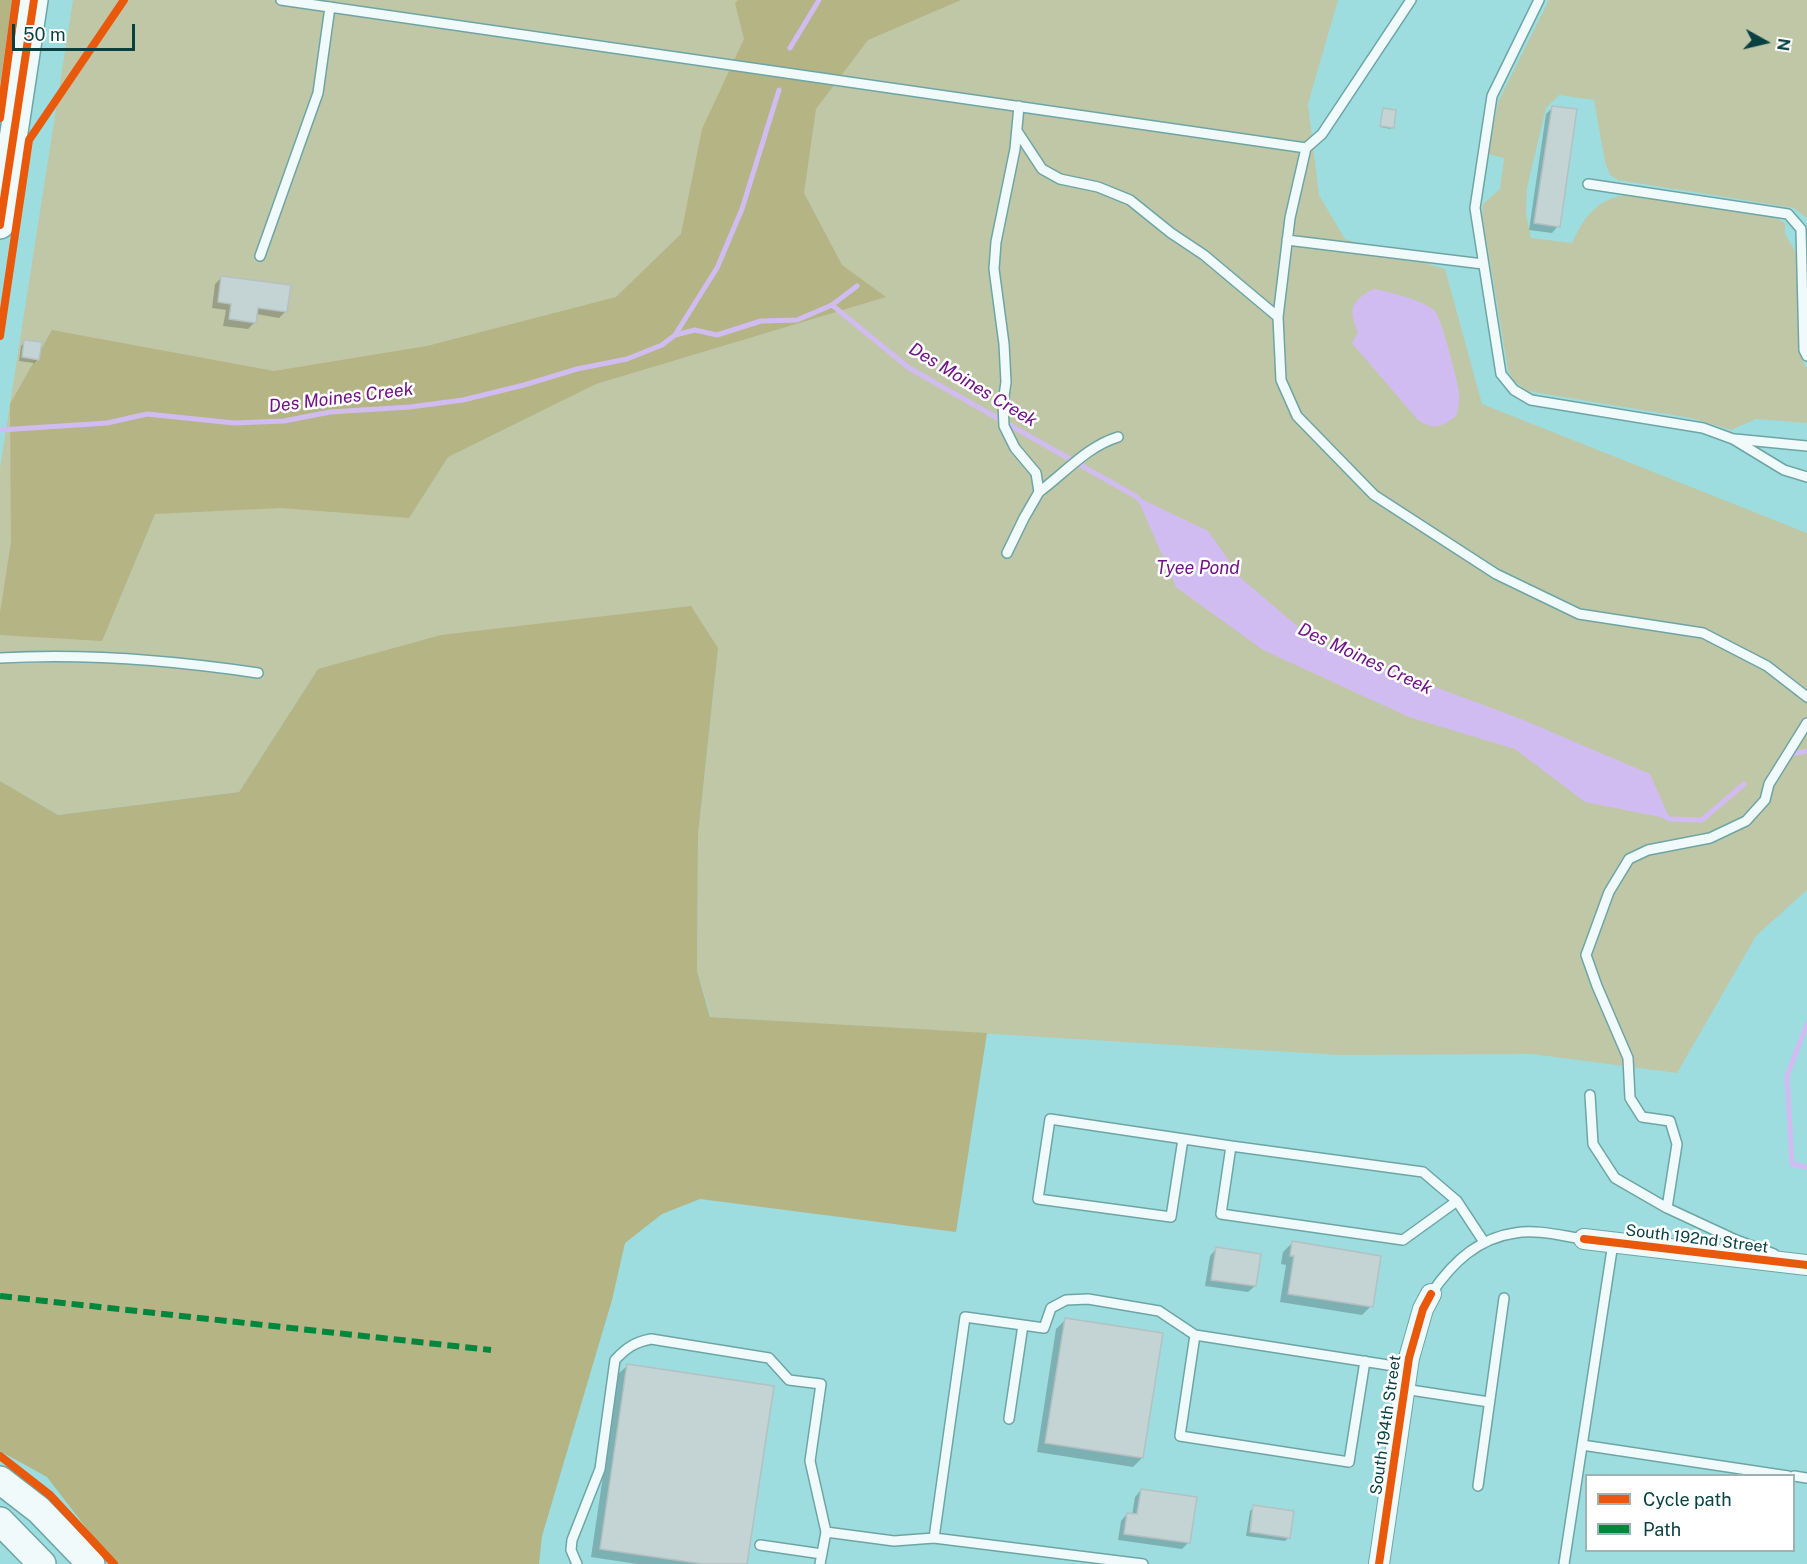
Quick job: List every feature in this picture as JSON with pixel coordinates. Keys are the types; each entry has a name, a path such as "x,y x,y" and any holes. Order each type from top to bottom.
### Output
{"main road":[{"path":"0,225 34,0"},
{"path":"0,1480 39,1510 90,1564"},
{"path":"0,1521 42,1564"}],"street":[{"name":"South 192nd Street","path":"1584,1239 1806,1265"},
{"name":"South 194th Street","path":"1379,1564 1407,1368 1423,1309 1431,1294"}],"lane":[{"path":"281,0 1305,148"},
{"path":"1411,0 1322,134 1305,148 1287,240 1278,317 1281,380 1297,416 1374,495 1496,574 1579,614 1703,633 1767,666 1807,697"},
{"path":"1539,0 1492,96 1475,208 1501,374 1514,390 1531,399 1703,428 1733,439 1784,470 1807,477"},
{"path":"261,256 318,93 330,7"},
{"path":"1020,106 1007,194 996,242 994,269 1004,344 1006,382 1003,403 1004,426 1016,448 1036,473 1039,492"},
{"path":"1017,131 1042,169 1060,179 1098,187 1130,200 1212,262 1278,317"},
{"path":"1588,184 1788,214 1801,229 1804,350 1807,356"},
{"path":"1287,240 1483,264"},
{"path":"1007,553 1039,492 1061,476 1085,453 1118,437"},
{"path":"1733,439 1807,446"},
{"path":"0,658 40,656 117,658 182,662 258,673"},
{"path":"1667,1209 1677,1144 1670,1121 1642,1117 1630,1098 1628,1058 1586,955 1609,892 1629,859 1648,850 1710,838 1746,822 1765,800 1769,784 1807,723"},
{"path":"1590,1095 1593,1144 1615,1178 1667,1209 1736,1240 1806,1265"},
{"path":"1183,1139 1171,1217 1038,1199 1050,1119 1424,1172 1457,1200 1484,1242"},
{"path":"1231,1146 1221,1214 1403,1240 1457,1200"},
{"path":"1431,1294 1444,1274 1484,1242 1516,1232 1584,1239"},
{"path":"1564,1564 1613,1243"},
{"path":"1478,1486 1504,1298"},
{"path":"934,1538 966,1317 1044,1328 1051,1308 1066,1300 1088,1299 1159,1311 1195,1335 1407,1368"},
{"path":"1008,1419 1023,1325"},
{"path":"1195,1335 1180,1436 1349,1462 1365,1361"},
{"path":"577,1564 571,1550 572,1540 600,1469 615,1360 625,1349 637,1342 651,1339 769,1358 789,1380 821,1384 810,1461 825,1532 820,1564"},
{"path":"1404,1389 1490,1402"},
{"path":"1582,1445 1775,1474"},
{"path":"825,1532 894,1540 934,1538 1143,1564"},
{"path":"760,1545 822,1554"}],"green space":[{"path":"0,0 12,0 0,86"},
{"path":"73,0 1338,0 1308,104 1319,195 1345,239 1445,269 1482,404 1807,533 1807,890 1756,936 1677,1073 1532,1054 1340,1055 711,1017 697,971 698,835 718,648 318,669 239,792 58,815 0,781 0,468"},
{"path":"738,0 961,0 868,40 816,109 804,193 842,265 886,297 596,384 448,457 409,518 281,508 155,514 102,641 0,635 0,613 11,542 10,404 52,330 274,371 427,346 616,297 681,234 702,129 744,39 735,3"},
{"path":"1549,0 1807,0 1807,218 1794,208 1618,180 1610,175 1605,162 1594,100 1559,95 1546,108 1527,188 1526,213 1531,238 1572,243 1593,210 1608,200 1629,194 1765,212 1785,223 1785,234 1795,251 1799,270 1799,354 1807,369 1807,423 1756,419 1731,430 1691,418 1527,391 1514,381 1508,370 1482,214 1483,204 1500,189 1504,158 1488,154 1498,102"},
{"path":"691,606 718,648 698,835 697,971 710,1017 987,1033 956,1232 700,1199 662,1214 625,1243 612,1300 542,1536 539,1564 114,1564 47,1477 0,1451 0,781 58,815 239,792 318,669 441,635"}],"water":[{"path":"1374,289 1415,300 1430,307 1438,316 1453,363 1459,392 1457,415 1442,425 1428,425 1417,419 1352,343 1358,332 1353,318 1354,306 1360,297"},
{"name":"Tyee Pond","path":"1137,497 1208,531 1242,579 1317,643 1521,719 1650,774 1670,819 1585,802 1515,749 1409,717 1263,650 1176,587"}],"building":[{"path":"1552,106 1577,109 1560,227 1534,223"},
{"path":"1383,108 1396,110 1394,128 1380,126"},
{"path":"221,276 291,285 287,312 258,308 256,323 229,319 231,304 218,302"},
{"path":"24,340 42,342 39,360 22,357"},
{"path":"1292,1241 1381,1256 1373,1307 1288,1294 1294,1256 1290,1256"},
{"path":"1216,1247 1261,1254 1256,1286 1211,1280"},
{"path":"1065,1318 1163,1333 1143,1458 1045,1443"},
{"path":"627,1364 774,1386 747,1564 703,1564 600,1549"},
{"path":"1141,1489 1197,1497 1190,1543 1124,1534 1127,1513 1137,1514"},
{"path":"1253,1505 1294,1511 1290,1538 1250,1532"}],"waterway":[{"name":"Des Moines Creek","path":"790,48 819,0"},
{"name":"Des Moines Creek","path":"675,335 717,268 742,209 779,90"},
{"name":"Des Moines Creek","path":"0,430 107,423 147,414 234,423 284,421 330,412 410,407 463,400 577,369 627,359 662,345 675,335 695,330 717,335 761,321 797,320 832,305 857,286"},
{"name":"Des Moines Creek","path":"832,305 909,368 1137,497 1142,503"},
{"name":"Des Moines Creek","path":"1788,755 1807,751"},
{"name":"Des Moines Creek","path":"1664,816 1670,819 1702,820 1744,784"},
{"name":"Des Moines Creek","path":"1807,1024 1787,1076 1792,1164 1807,1167"}],"marked path":[{"path":"0,1296 491,1350"}],"cycle path":[{"path":"0,118 16,0"},
{"path":"0,225 34,0"},
{"path":"0,336 29,140 124,0"},
{"path":"1584,1239 1807,1265"},
{"path":"1379,1564 1409,1358 1423,1309 1431,1294"},
{"path":"0,1456 50,1495 114,1564"}]}
